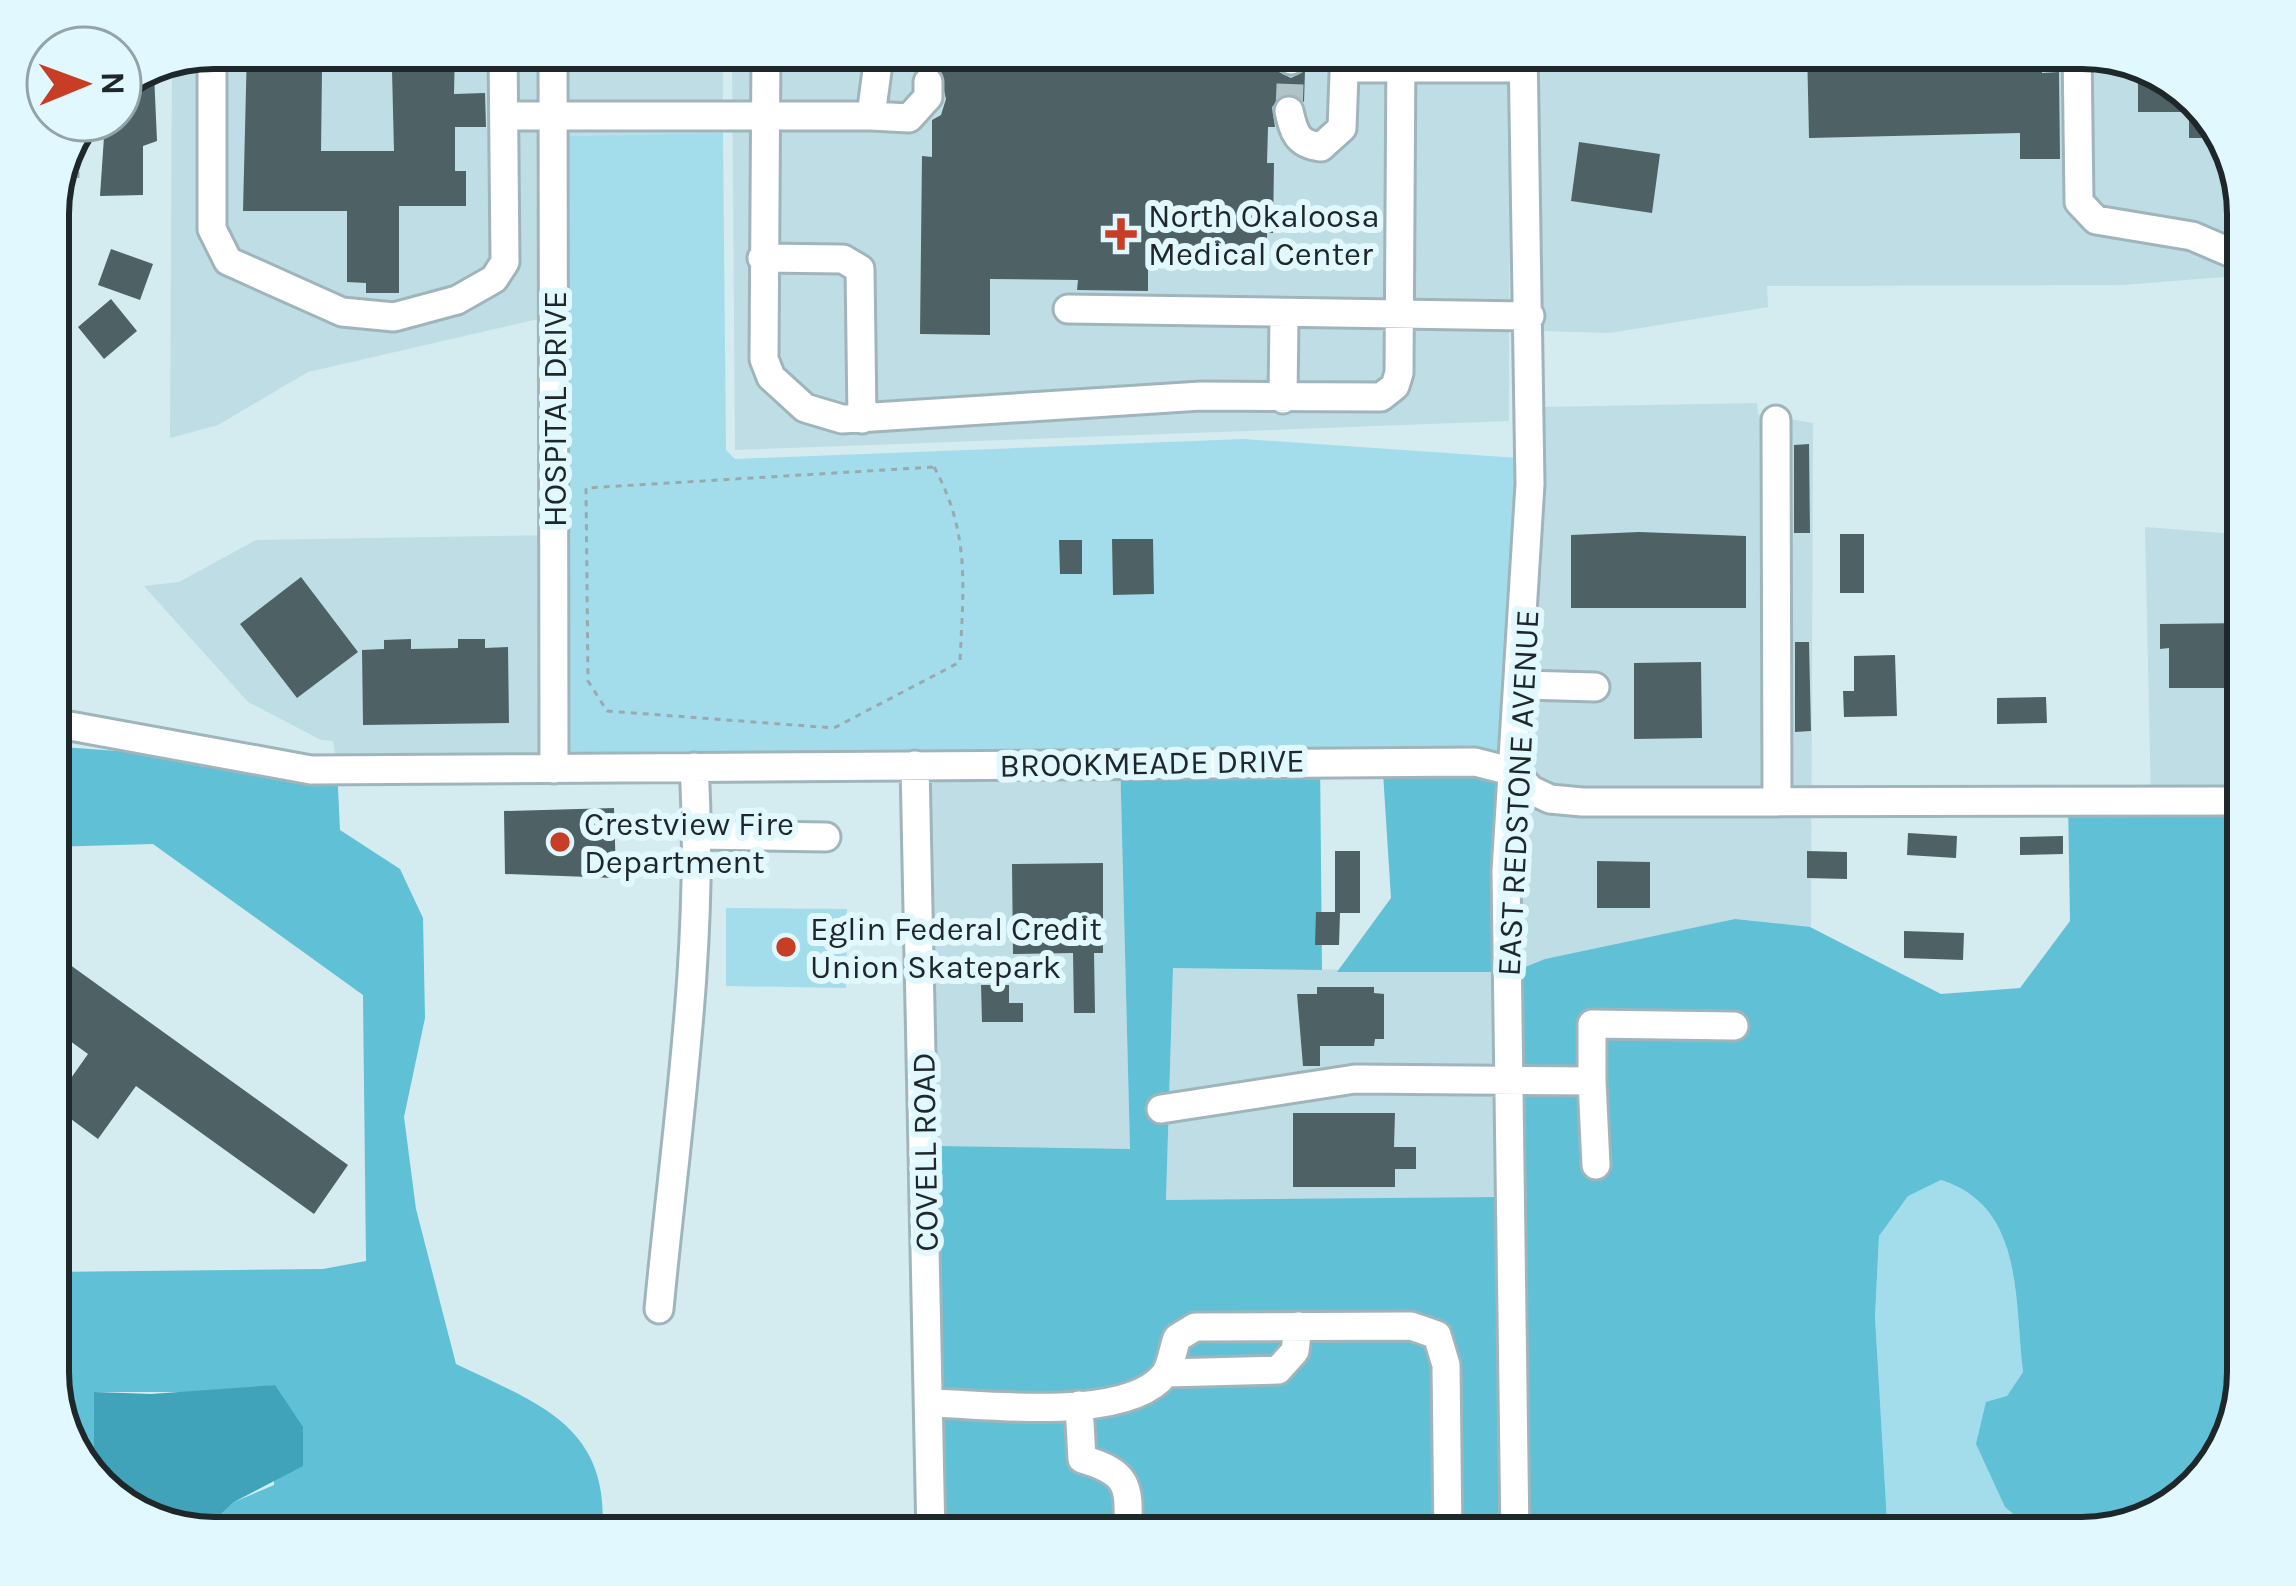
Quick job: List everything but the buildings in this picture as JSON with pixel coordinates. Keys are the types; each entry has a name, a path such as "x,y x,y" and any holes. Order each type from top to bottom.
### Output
{"street":[{"path":"212,69 212,229 229,261 342,312 394,317 457,300 494,279 505,262 503,69"},
{"name":"HOSPITAL DRIVE","path":"553,69 554,769"},
{"path":"766,69 761,340 771,377 805,408 862,419 1180,397 1382,398 1395,386 1399,373 1401,69"},
{"path":"871,116 877,69"},
{"path":"505,116 909,118 928,97 926,69"},
{"path":"1289,111 1294,134 1306,145 1321,147 1342,128 1345,69"},
{"name":"EAST REDSTONE AVENUE","path":"1515,1517 1506,871 1522,686 1530,316 1523,69"},
{"path":"2077,69 2079,202 2096,220 2192,236 2227,251"},
{"path":"762,258 843,259 860,269 862,419"},
{"path":"1068,309 1284,316 1530,316"},
{"path":"1283,398 1284,316"},
{"path":"1777,420 1777,802"},
{"path":"1522,686 1595,687"},
{"name":"BROOKMEADE DRIVE","path":"69,726 311,770 1474,762 1514,772 1531,790 1550,799 2227,801"},
{"name":"COVELL ROAD","path":"916,765 931,1517"},
{"path":"659,1309 698,835 694,767"},
{"path":"698,835 826,837"},
{"path":"1596,1165 1592,1024 1734,1026"},
{"path":"1161,1109 1355,1079 1592,1081"},
{"path":"929,1403 1078,1405 1139,1394 1166,1372 1177,1338 1195,1327 1411,1325 1437,1335 1446,1365 1448,1517"},
{"path":"1166,1372 1278,1370 1295,1351 1298,1326"},
{"path":"1078,1405 1082,1459 1112,1468 1128,1487 1128,1517"}],"path":[{"path":"934,467 956,507 964,576 960,662 834,728 607,711 588,681 586,488 934,467"}],"shaded area":[{"path":"214,69 723,69 723,133 554,136 556,315 308,372 218,425 170,438 172,76"},
{"name":"North Okaloosa Medical Center","path":"732,69 1510,69 1509,421 735,450"},
{"path":"1538,69 2101,70 2138,80 2178,105 2203,133 2224,186 2227,277 2123,285 1767,286 1768,307 1610,333 1542,331"},
{"path":"723,133 726,450 735,459 1244,439 1519,458 1504,757 562,756 554,136"},
{"path":"1757,403 1758,414 1813,423 1811,928 1735,919 1518,970 1517,871 1536,624 1542,407"},
{"path":"2145,527 2227,533 2227,800 2151,800"},
{"path":"559,535 562,756 337,767 333,741 321,740 248,702 144,586 179,582 256,540"},
{"path":"69,748 337,767 340,830 400,869 423,918 425,1018 404,1117 416,1209 456,1364 565,1424 595,1469 602,1517 218,1517 234,1502 274,1485 274,1385 225,1392 94,1392 93,1452 88,1445 69,1382 69,1272 323,1269 366,1261 363,995 153,844 69,846"},
{"path":"1120,757 1130,1150 937,1146 925,758"},
{"path":"1120,757 1320,757 1322,970 1173,968 1166,1200 1499,1197 1504,1517 938,1517 937,1146 1130,1149"},
{"path":"1382,757 1504,757 1496,972 1337,972 1391,898"},
{"path":"2227,800 2227,1372 2219,1419 2203,1453 2185,1475 2155,1498 2120,1512 2017,1517 2005,1507 1976,1444 1986,1402 2007,1396 2023,1372 2010,1258 1988,1211 1968,1193 1941,1180 1908,1196 1879,1236 1875,1317 1887,1517 1527,1517 1518,970 1545,959 1735,919 1810,927 1941,994 2020,988 2070,921 2068,801"},
{"name":"Eglin Federal Credit Union Skatepark","path":"726,908 847,909 846,988 726,986"},
{"path":"1173,967 1496,972 1499,1197 1166,1201"},
{"path":"1941,1180 1968,1193 1988,1211 2001,1233 2015,1286 2023,1372 2007,1396 2032,1517 1887,1517 1875,1317 1879,1236 1908,1195"},
{"path":"275,1385 303,1427 303,1466 234,1502 218,1517 186,1514 150,1502 118,1481 93,1452 94,1392 151,1394"}],"tunnel":[{"path":"1289,111 1291,69"}],"place":[{"name":"North Okaloosa Medical Center","path":"1121,234"},
{"name":"Crestview Fire Department","path":"560,842"},
{"name":"Eglin Federal Credit Union Skatepark","path":"786,947"}]}
